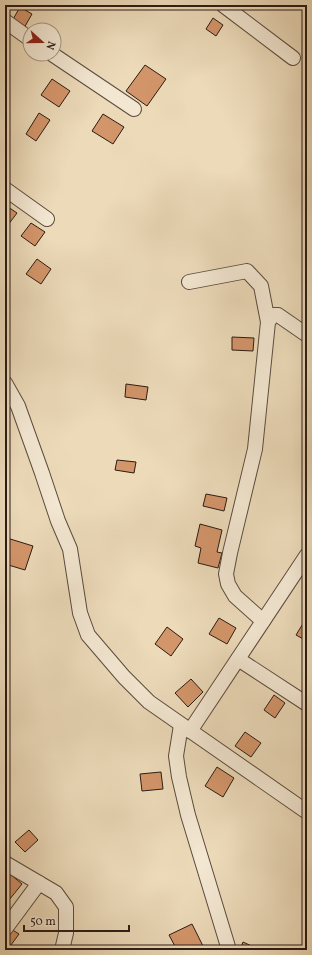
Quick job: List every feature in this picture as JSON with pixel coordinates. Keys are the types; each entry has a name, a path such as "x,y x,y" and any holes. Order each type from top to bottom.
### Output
{"street":[{"path":"223,5 293,58"},
{"path":"5,21 22,33"},
{"path":"62,61 134,109"},
{"path":"5,189 47,219"},
{"path":"189,282 247,271 261,286 268,322 255,449 226,574 228,584 235,596 263,621"},
{"path":"268,322 273,315 278,315 307,335"},
{"path":"5,383 18,406 58,521 70,549 80,613 88,635 119,672 149,702 307,812"},
{"path":"229,950 188,815 179,777 176,756 186,728 238,659 307,555"},
{"path":"238,659 307,704"},
{"path":"5,863 56,893 66,907 66,933 62,950"},
{"path":"5,929 39,882"}],"building":[{"path":"20,7 32,14 27,22 22,22 22,27 12,21"},
{"path":"213,18 223,25 216,36 206,29"},
{"path":"145,65 166,79 147,106 126,91"},
{"path":"52,79 70,91 59,107 41,95"},
{"path":"39,113 50,120 36,141 26,134"},
{"path":"103,114 124,127 113,144 92,131"},
{"path":"5,205 17,213 8,225 5,224"},
{"path":"31,223 45,232 35,246 21,236"},
{"path":"37,259 51,269 41,284 26,274"},
{"path":"232,337 254,338 253,351 232,350"},
{"path":"126,384 148,387 146,400 125,397"},
{"path":"117,460 136,462 134,473 115,470"},
{"path":"206,494 227,498 224,511 203,506"},
{"path":"200,524 222,530 217,552 222,553 218,568 198,563 201,548 195,546"},
{"path":"7,538 33,546 25,570 5,564 5,545"},
{"path":"307,617 307,641 296,635"},
{"path":"219,618 236,628 227,644 209,634"},
{"path":"167,627 183,639 171,656 155,644"},
{"path":"191,679 203,692 188,707 175,693"},
{"path":"274,695 285,703 275,718 264,710"},
{"path":"245,732 261,743 251,757 235,746"},
{"path":"217,767 234,778 223,797 205,786"},
{"path":"161,772 163,789 142,791 140,774"},
{"path":"29,830 38,840 25,852 15,842"},
{"path":"5,870 22,884 5,905"},
{"path":"192,924 203,946 195,950 177,950 169,935"},
{"path":"8,927 19,934 8,949 5,947 5,932"},
{"path":"243,942 260,950 240,950"}]}
